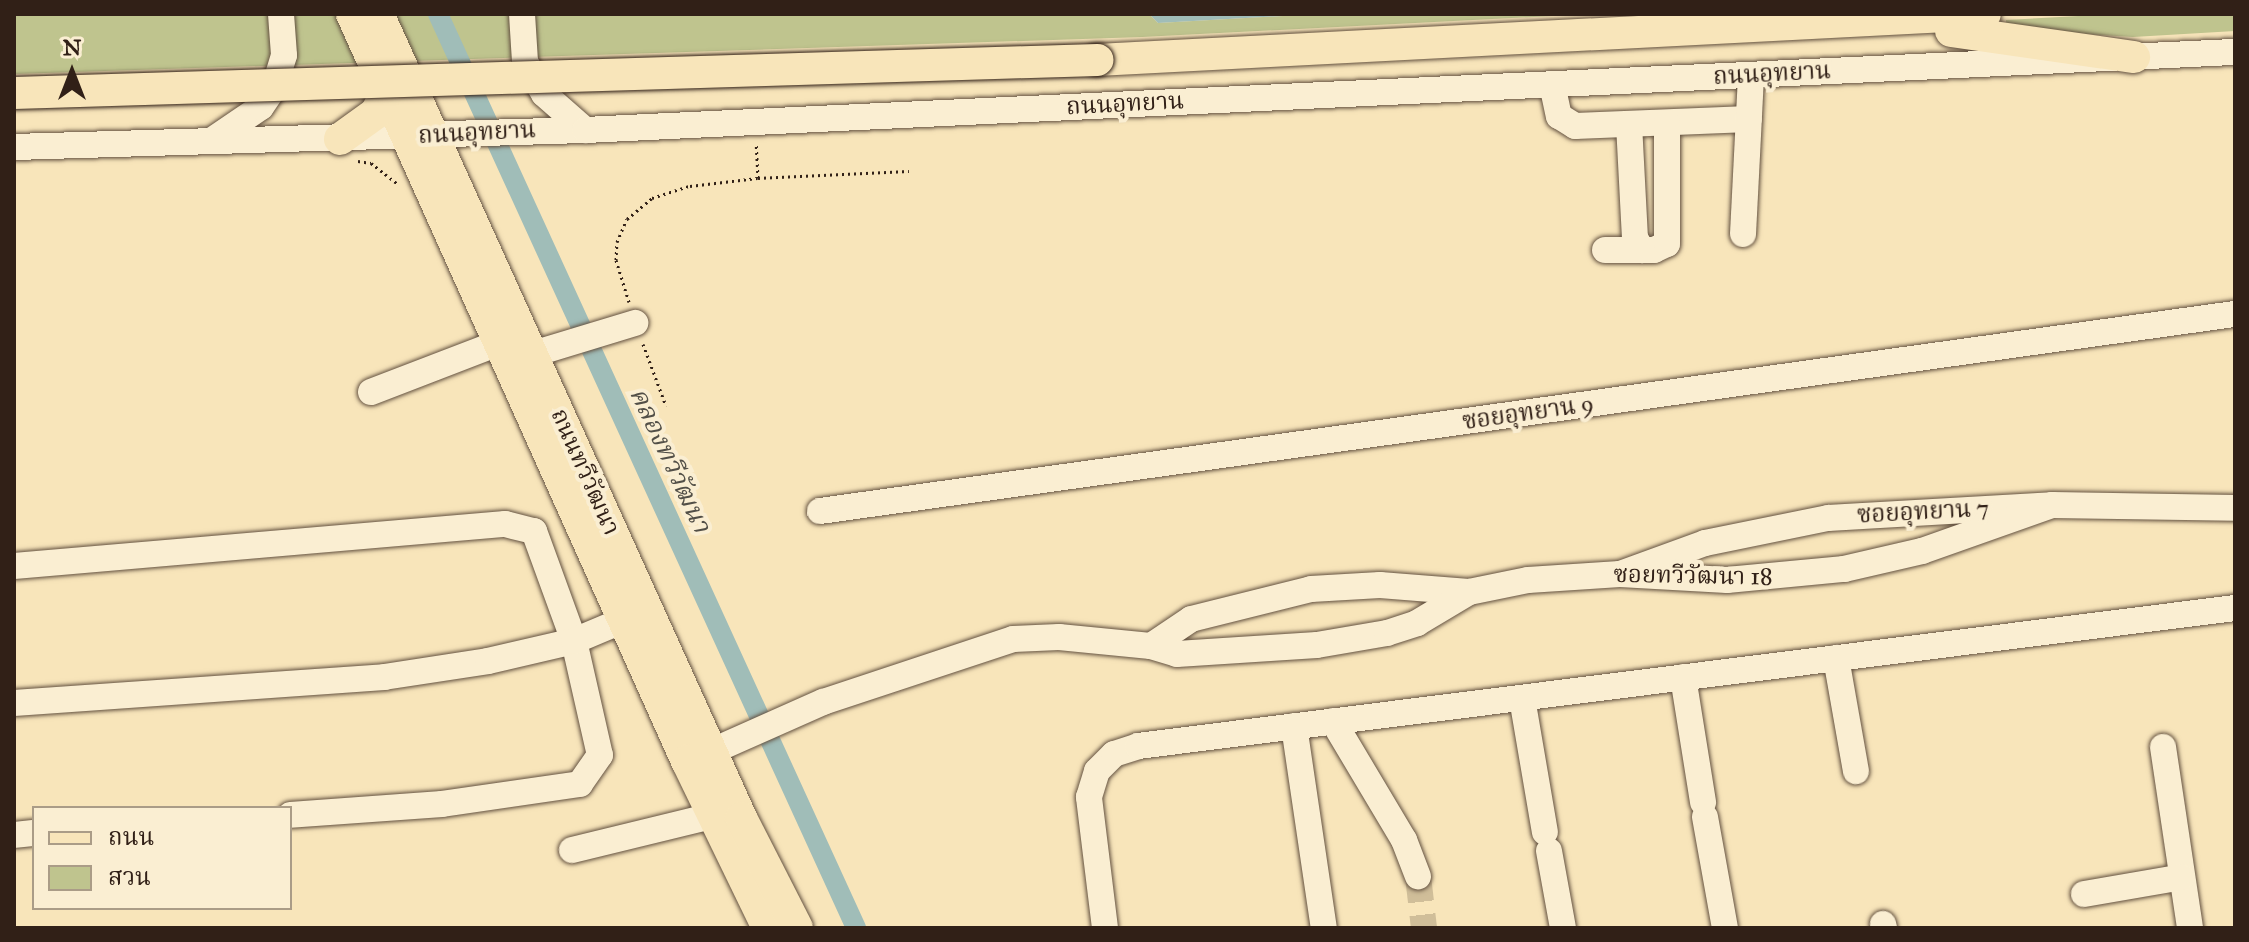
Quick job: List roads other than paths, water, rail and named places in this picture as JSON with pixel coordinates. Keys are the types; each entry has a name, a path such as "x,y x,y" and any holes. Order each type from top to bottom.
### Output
{"main road":[{"name":"ถนนทวีวัฒนา","path":"352,14 387,91 429,134 542,352 710,752 797,928"},
{"name":"ถนนทวีวัฒนา","path":"378,14 429,134 501,342 712,816 768,928"},
{"name":"ถนนอุทยาน","path":"14,93 1097,60 1859,24 1985,14"},
{"path":"1859,24 2006,36 2134,57"},
{"path":"340,139 365,125 384,105 387,91"}],"street":[{"path":"208,143 233,131 261,107 274,88 284,55 281,14"},
{"path":"522,14 525,62 544,94 585,130"},
{"name":"ถนนอุทยาน","path":"14,147 585,130 2235,52"},
{"path":"1743,234 1751,75"},
{"path":"1552,84 1565,122 1629,124 1749,119"},
{"path":"1605,250 1642,250 1667,244 1667,123"},
{"path":"1629,124 1635,238 1642,250"},
{"name":"ซอยอุทยาน 9","path":"820,511 2235,314"},
{"path":"542,352 627,326"},
{"path":"371,392 501,342"},
{"name":"ซอยทวีวัฒนา 18","path":"1151,646 1191,619 1250,600 1311,589 1380,585 1469,592 1528,580 1620,574 1727,580 1844,569 1922,551 2052,505"},
{"name":"ซอยอุทยาน 7","path":"1620,574 1705,543 1782,524 2052,505 2235,508"},
{"path":"14,566 505,524 534,531 574,641 600,755 580,784 442,804 292,815"},
{"name":"ซอยทวีวัฒนา 18","path":"710,752 834,698 1013,639 1059,637 1151,646 1201,655 1317,645 1417,623 1469,592"},
{"path":"1105,928 1089,797 1097,771 1114,754 1138,746 2235,608"},
{"path":"14,703 384,677 574,641 624,620"},
{"path":"1836,658 1856,771"},
{"path":"1683,677 1725,928"},
{"path":"1522,698 1563,928"},
{"path":"1333,721 1404,840 1418,876"},
{"path":"1294,726 1324,928"},
{"path":"2163,747 2190,928"},
{"path":"572,850 712,816"},
{"path":"2084,894 2182,877"}],"water":[{"path":"1149,14 1317,14 1158,23"}],"waterway":[{"name":"คลองทวีวัฒนา","path":"438,14 856,928"}],"tunnel":[{"path":"1418,876 1424,928"}]}
